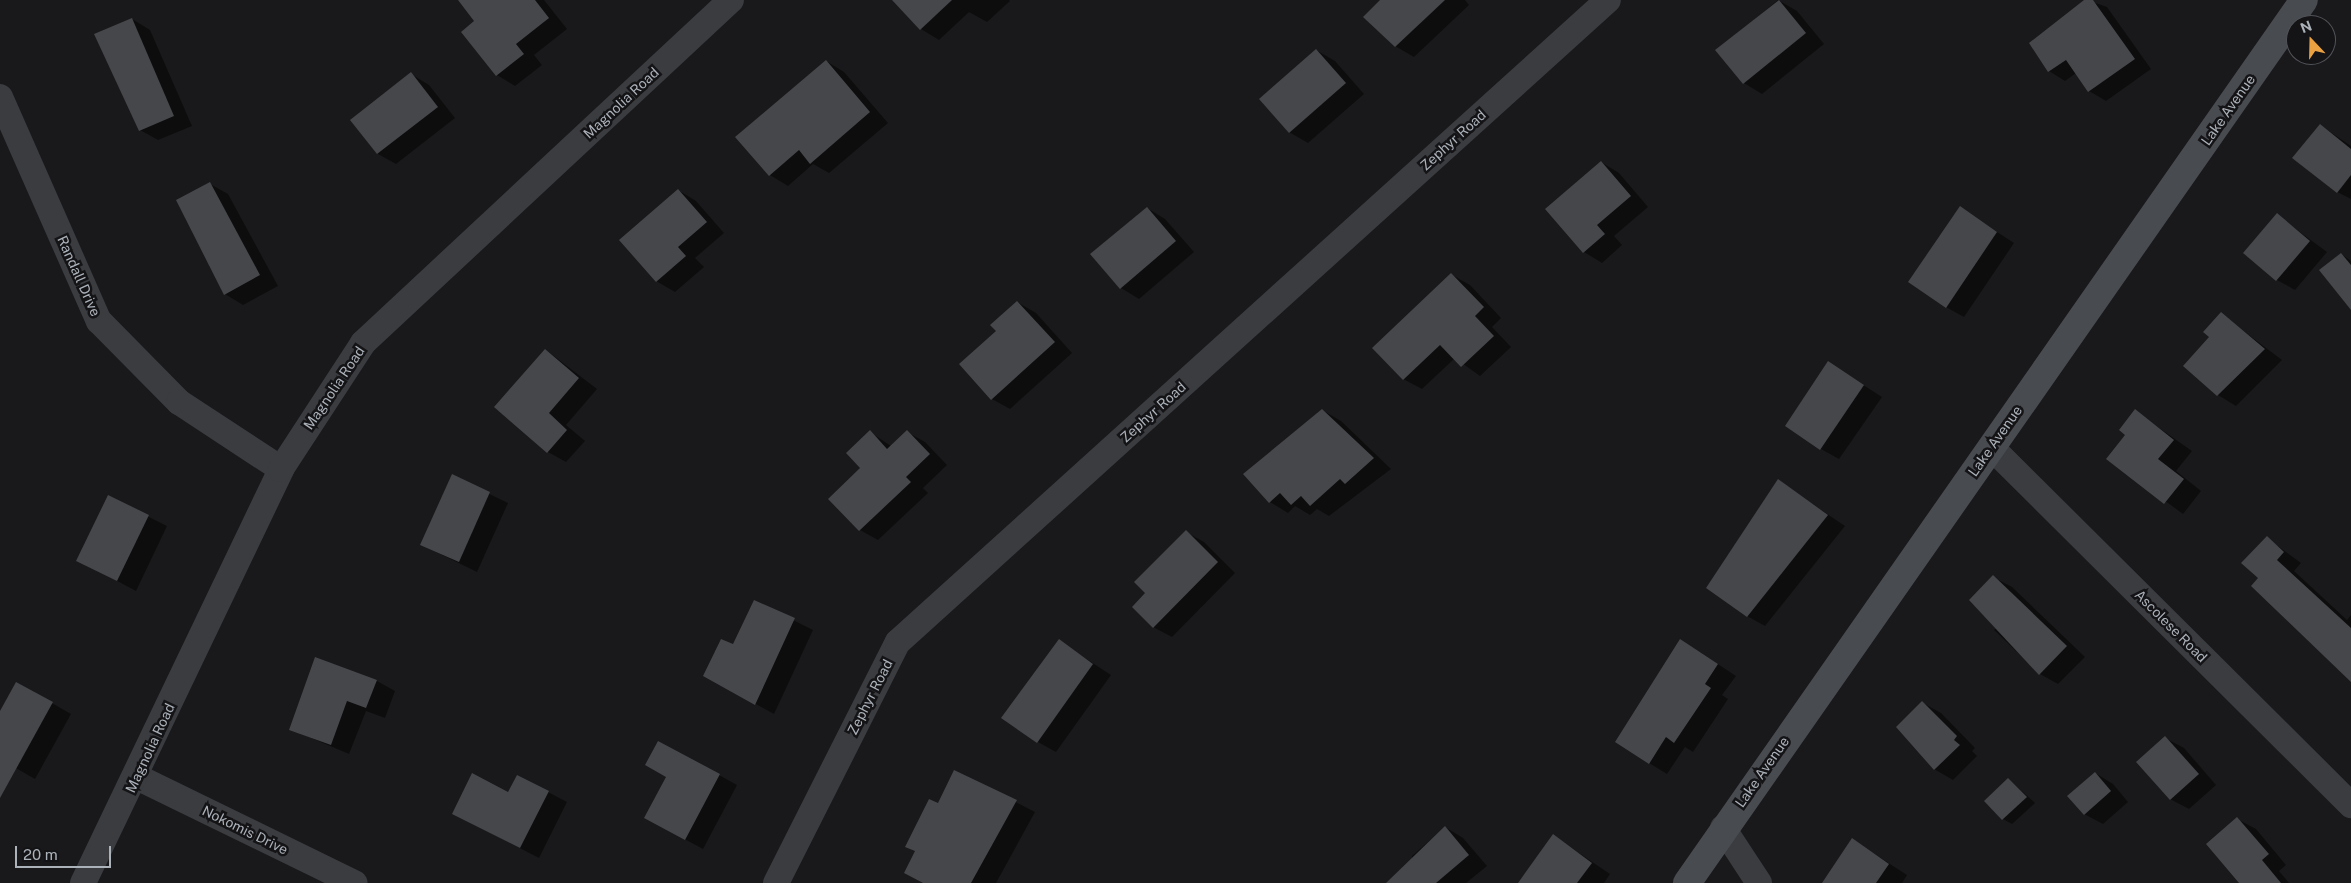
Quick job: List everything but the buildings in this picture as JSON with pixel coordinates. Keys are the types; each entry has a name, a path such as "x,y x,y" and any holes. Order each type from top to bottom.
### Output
{"street":[{"name":"Magnolia Road","path":"83,883 137,777 280,469 363,343 731,0"},
{"name":"Zephyr Road","path":"776,883 898,642 1608,0"},
{"name":"Lake Avenue","path":"1687,883 1723,828 2304,0"},
{"name":"Randall Drive","path":"0,97 98,322 179,402 280,469"},
{"name":"Ascolese Road","path":"1992,447 2351,805"},
{"name":"Nokomis Drive","path":"137,777 354,883"},
{"path":"1723,828 1759,883"}]}
